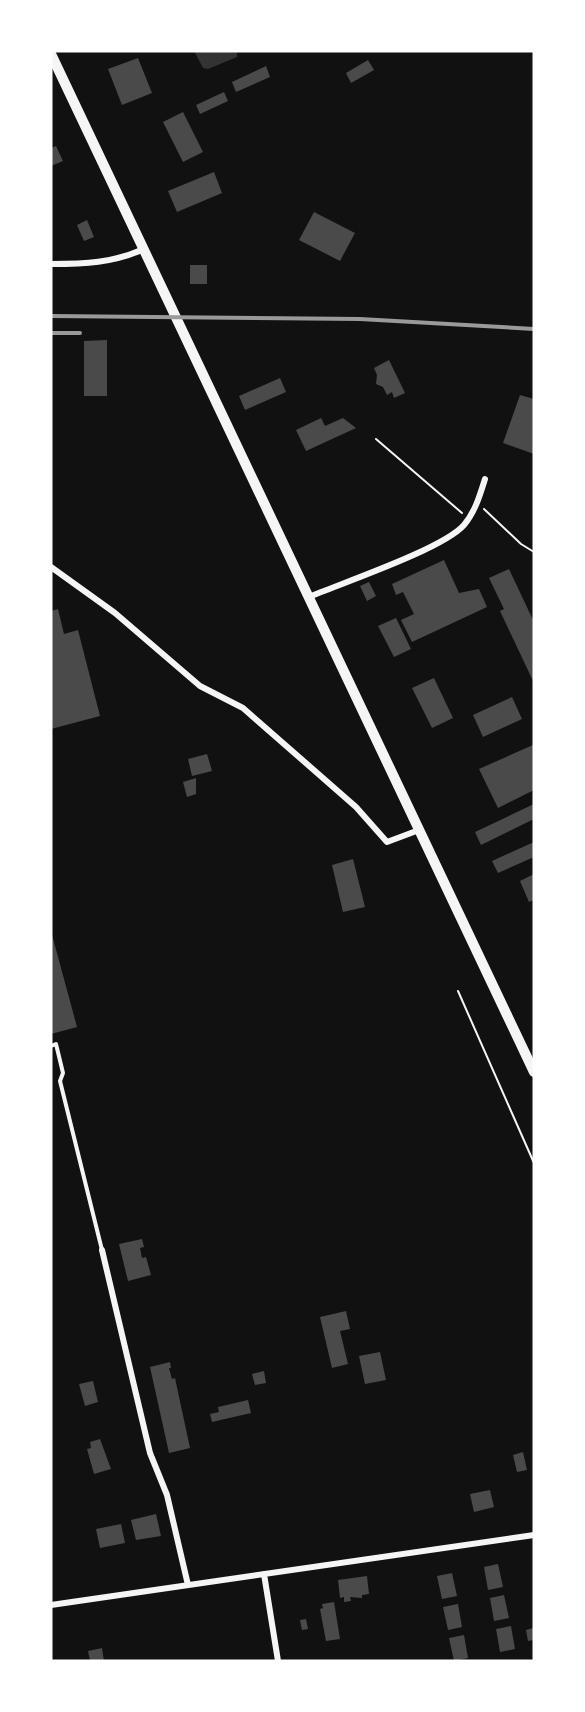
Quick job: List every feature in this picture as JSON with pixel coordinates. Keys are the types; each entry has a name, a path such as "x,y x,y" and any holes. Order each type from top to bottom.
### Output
{"main road":[{"path":"51,54 534,1072"}],"street":[{"path":"51,264 98,263 129,256 144,249"},
{"path":"309,597 444,539 459,530 469,519 485,479"},
{"path":"51,567 115,613 200,686 243,708 362,813 387,842 419,830"},
{"path":"102,1250 150,1453 167,1495 188,1585"},
{"path":"51,1605 534,1535"},
{"path":"264,1574 278,1661"}],"lane":[{"path":"51,1046 56,1044 63,1073 60,1081 102,1250"}],"path":[{"path":"376,439 469,519"},
{"path":"477,503 521,544 534,552"},
{"path":"458,992 534,1163"}],"shaded area":[{"path":"194,51 237,51 237,57 208,69 203,68"}],"building":[{"path":"138,58 152,93 122,105 108,69"},
{"path":"368,60 374,70 351,83 346,73"},
{"path":"266,66 270,77 236,92 232,82"},
{"path":"224,92 228,101 200,114 196,105"},
{"path":"183,112 203,152 183,162 163,122"},
{"path":"56,146 63,161 51,166 51,148"},
{"path":"214,172 222,193 177,212 168,191"},
{"path":"314,212 355,233 340,261 299,240"},
{"path":"87,220 94,237 84,241 77,225"},
{"path":"190,265 207,265 207,284 190,284"},
{"path":"107,340 107,396 84,396 84,341"},
{"path":"389,360 405,393 394,398 392,392 387,395 383,387 376,384 377,375 374,368"},
{"path":"280,378 286,392 245,410 239,396"},
{"path":"520,395 534,399 534,454 503,443"},
{"path":"321,418 325,426 343,418 356,428 306,451 296,430"},
{"path":"444,560 459,593 479,589 487,607 412,642 401,620 414,614 403,592 396,595 392,584"},
{"path":"509,569 534,622 534,683 500,611 504,609 489,578"},
{"path":"369,582 376,596 367,601 360,586"},
{"path":"58,609 64,634 78,630 100,716 51,729 51,611"},
{"path":"396,618 411,649 394,657 378,626"},
{"path":"434,678 453,718 432,728 412,688"},
{"path":"512,697 522,719 483,737 473,715"},
{"path":"533,745 534,790 498,808 479,769"},
{"path":"207,754 212,771 192,776 188,759"},
{"path":"196,778 196,794 187,797 183,782"},
{"path":"534,804 534,819 481,845 475,832"},
{"path":"534,842 534,857 498,873 492,861"},
{"path":"353,859 365,907 343,912 332,865"},
{"path":"534,874 534,900 529,902 520,881"},
{"path":"51,931 77,1027 51,1034"},
{"path":"142,1239 144,1247 140,1248 142,1258 146,1257 151,1275 128,1281 119,1244"},
{"path":"346,1311 350,1329 340,1331 348,1364 332,1368 320,1317"},
{"path":"380,1352 386,1380 365,1384 359,1356"},
{"path":"170,1362 171,1368 169,1368 172,1379 175,1378 190,1448 169,1453 150,1367"},
{"path":"264,1371 266,1383 255,1385 252,1374"},
{"path":"93,1381 98,1402 85,1406 79,1384"},
{"path":"248,1400 251,1413 212,1422 210,1414 219,1412 218,1407"},
{"path":"100,1439 111,1469 94,1474 87,1449 91,1448 90,1442"},
{"path":"523,1452 527,1470 517,1472 513,1455"},
{"path":"490,1490 494,1507 474,1512 470,1494"},
{"path":"156,1514 161,1536 136,1540 131,1520"},
{"path":"121,1524 125,1543 100,1548 96,1529"},
{"path":"498,1564 503,1587 488,1590 484,1567"},
{"path":"452,1573 457,1596 442,1599 437,1576"},
{"path":"367,1576 369,1594 362,1595 362,1598 350,1597 351,1601 344,1602 344,1597 340,1598 338,1580"},
{"path":"504,1595 509,1618 494,1621 490,1598"},
{"path":"334,1602 340,1639 326,1641 320,1609 323,1608 322,1604"},
{"path":"458,1604 462,1627 448,1630 443,1607"},
{"path":"306,1619 308,1629 302,1630 300,1620"},
{"path":"511,1626 515,1649 500,1652 496,1629"},
{"path":"533,1628 534,1640 528,1641 526,1630"},
{"path":"464,1635 468,1658 454,1661 449,1638"},
{"path":"102,1648 104,1661 90,1661 88,1651"}],"railway":[{"path":"51,316 360,319 534,329"},
{"path":"51,333 80,333"}]}
